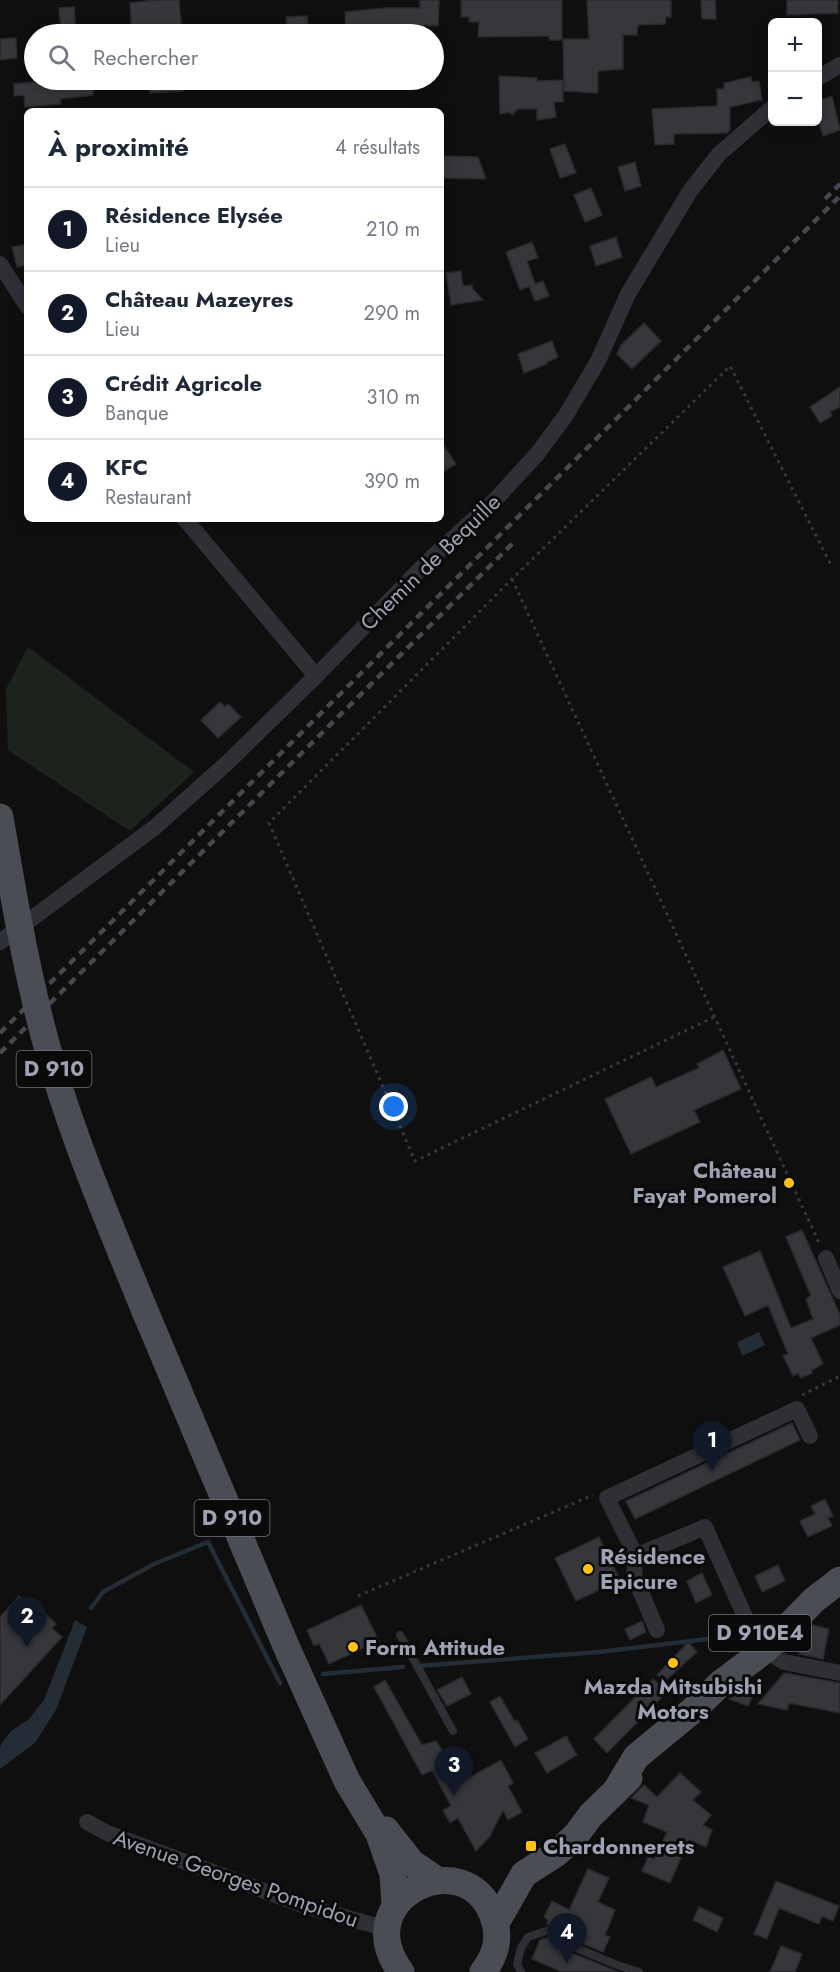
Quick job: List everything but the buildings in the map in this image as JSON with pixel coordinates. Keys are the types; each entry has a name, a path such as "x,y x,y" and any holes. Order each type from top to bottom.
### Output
{"main road":[{"name":"D 910","path":"0,817 15,908 42,1029 75,1134 145,1311 286,1646 347,1781 379,1834 393,1874 390,1946"},
{"name":"D 910E4","path":"496,1923 527,1872 565,1831 591,1815 617,1789 636,1757 693,1710 721,1683 759,1644 778,1618 814,1600 840,1580"},
{"name":"D 910","path":"322,1724 392,1839 412,1863 437,1880"},
{"name":"D 910E4","path":"473,1890 500,1884 527,1872"},
{"path":"390,1946 414,1888 437,1880 462,1884 483,1899 496,1923 496,1950 483,1972"}],"street":[{"path":"822,76 840,65"},
{"name":"Chemin de Bequille","path":"0,942 154,828 226,764 428,561 494,501 538,453 566,415 598,361 628,294 690,191 719,154 768,111"},
{"path":"0,264 24,301"},
{"path":"188,522 316,676"},
{"path":"826,1258 840,1291"},
{"path":"657,1630 634,1575 636,1556 607,1498 797,1410 810,1436"},
{"path":"636,1556 705,1527 759,1644 784,1662 840,1673"},
{"name":"Avenue Georges Pompidou","path":"87,1822 107,1833 305,1906 390,1946"}],"lane":[{"path":"400,1635 453,1731"},
{"path":"521,1972 517,1964 521,1948 528,1937 549,1930 567,1937 574,1947 639,1972"}],"path":[{"path":"714,1017 414,1161 270,823 512,579 730,366 831,565"},
{"path":"512,579 826,1258"}],"shaded area":[{"path":"28,647 194,772 130,831 8,750 6,689"},
{"path":"759,1332 765,1345 742,1356 737,1342"},
{"path":"75,1620 87,1627 56,1710 35,1743 0,1769 2,1743 11,1731 29,1719 44,1700"}],"waterway":[{"path":"91,1608 103,1592 154,1564 208,1542 280,1683"},
{"path":"418,1666 599,1652 741,1635"},
{"path":"323,1674 403,1667"}],"railway":[{"path":"825,199 840,184"},
{"path":"0,1033 840,196"},
{"path":"0,1053 512,544"}],"place":[{"name":"Château Fayat Pomerol","path":"789,1183"},
{"name":"Résidence Elysée","path":"712,1471"},
{"name":"Résidence Epicure","path":"588,1569"},
{"name":"Château Mazeyres","path":"27,1647"},
{"name":"Form Attitude","path":"353,1647"},
{"name":"Mazda Mitsubishi Motors","path":"673,1663"},
{"name":"Crédit Agricole","path":"454,1796"},
{"name":"Chardonnerets","path":"531,1846"},
{"name":"KFC","path":"567,1963"}]}
